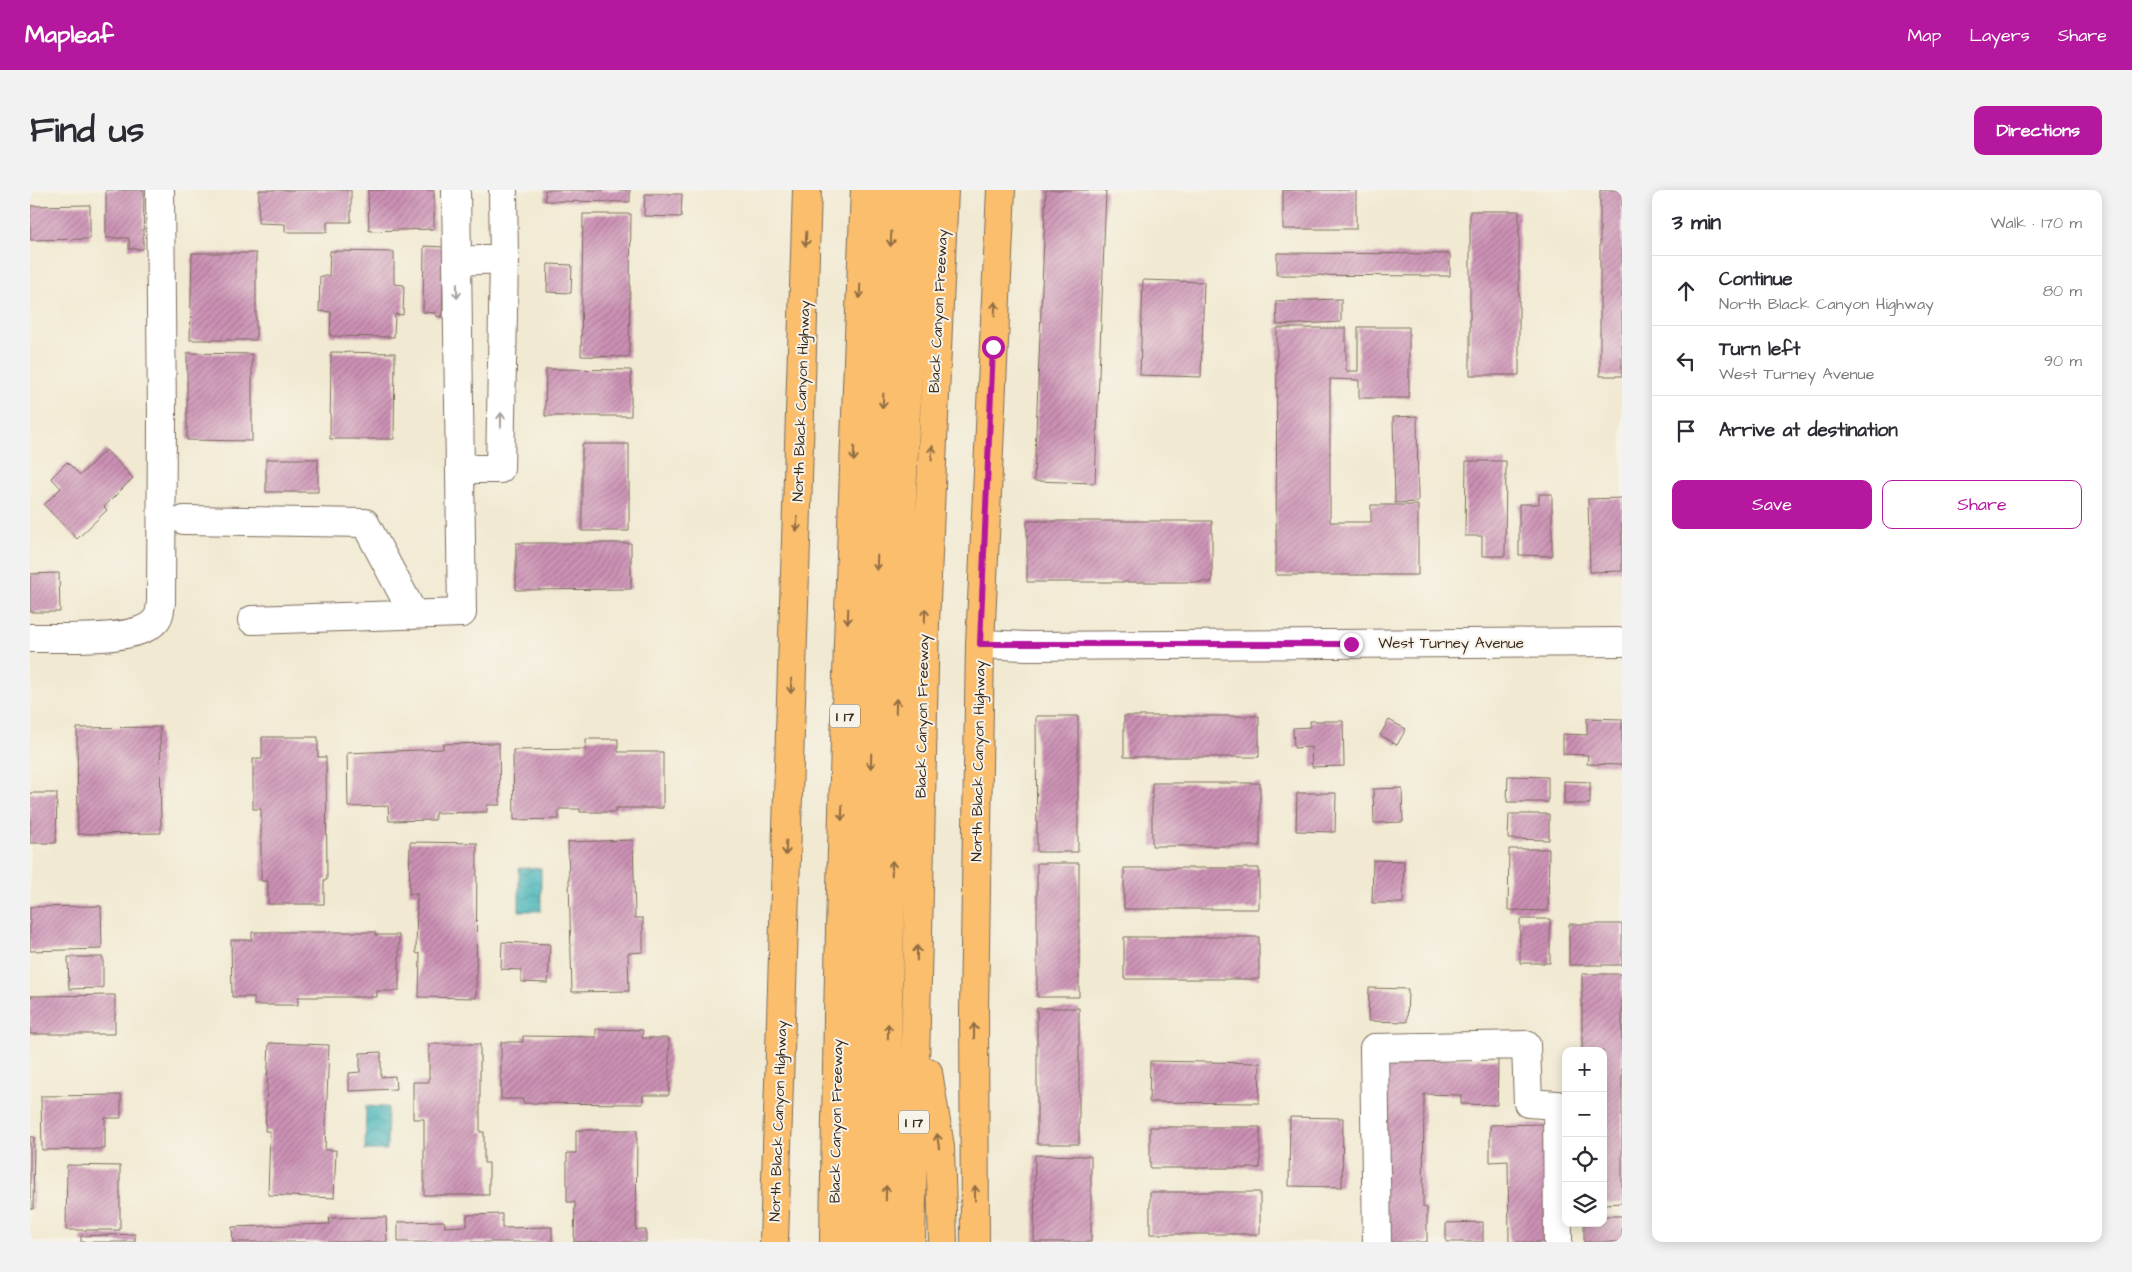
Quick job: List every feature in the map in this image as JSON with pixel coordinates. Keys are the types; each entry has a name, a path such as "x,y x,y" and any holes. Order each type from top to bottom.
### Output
{"main road":[{"name":"North Black Canyon Highway","path":"774,1242 807,190"},
{"name":"Black Canyon Freeway","path":"834,1242 838,939 852,498 865,190"},
{"path":"861,1242 870,788 882,431 893,190"},
{"path":"885,1242 888,995 903,471 917,190"},
{"name":"Black Canyon Freeway","path":"912,1242 925,623 944,190"},
{"name":"North Black Canyon Highway","path":"975,1242 974,1010 980,644 1001,190"},
{"path":"916,1002 940,1147 943,1242"}],"street":[{"path":"30,638 120,636 142,630 155,623 159,616 161,603 162,429 160,190"},
{"path":"252,620 462,614 456,190"},
{"path":"460,469 500,469 504,259 503,190"},
{"path":"457,261 504,259"},
{"path":"184,520 365,524 414,615"},
{"name":"West Turney Avenue","path":"980,644 1223,645 1622,642"},
{"path":"1377,1242 1374,1048 1526,1045 1528,1103 1557,1106 1558,1242"}],"water":[{"path":"519,868 541,868 541,911 519,911"},
{"path":"366,1106 388,1107 387,1150 365,1150"}],"building":[{"path":"106,190 144,190 143,249 129,249 129,238 106,238"},
{"path":"259,190 351,190 351,222 327,222 327,232 285,232 285,224 258,223"},
{"path":"368,190 434,190 434,229 369,231"},
{"path":"545,190 630,190 630,202 545,201"},
{"path":"1046,190 1106,190 1095,483 1034,481"},
{"path":"1283,190 1356,190 1356,229 1283,229"},
{"path":"1600,190 1622,190 1622,376 1600,376"},
{"path":"645,194 682,194 681,217 644,216"},
{"path":"90,205 90,239 30,240 30,206"},
{"path":"1470,211 1519,211 1519,375 1470,375"},
{"path":"583,214 631,214 629,357 581,356"},
{"path":"424,246 444,247 442,317 436,316 436,313 423,312"},
{"path":"330,251 394,252 394,284 404,285 403,315 395,314 394,337 330,336 331,312 319,311 320,276 329,276"},
{"path":"192,253 256,253 256,340 190,340"},
{"path":"1277,253 1450,254 1450,276 1277,275"},
{"path":"548,264 572,265 571,293 547,292"},
{"path":"1143,280 1204,282 1201,377 1140,375"},
{"path":"1341,299 1341,322 1277,325 1276,301"},
{"path":"1358,327 1409,327 1409,398 1359,398 1359,380 1330,379 1330,522 1371,522 1371,505 1418,505 1418,575 1276,575 1277,328 1346,328 1346,371 1358,371"},
{"path":"331,352 395,353 394,439 330,439"},
{"path":"187,353 252,354 252,441 187,440"},
{"path":"546,369 631,370 631,416 545,416"},
{"path":"1417,416 1418,502 1395,503 1393,417"},
{"path":"582,444 629,444 629,531 582,531"},
{"path":"106,450 133,478 104,507 107,510 77,539 44,505 61,488 51,478 67,462 80,475"},
{"path":"266,459 318,459 318,492 266,492"},
{"path":"1466,461 1506,461 1505,556 1482,556 1482,536 1465,536"},
{"path":"1539,494 1552,494 1552,556 1519,555 1519,504 1539,504"},
{"path":"1622,498 1622,571 1590,572 1588,499"},
{"path":"1027,521 1212,521 1212,582 1027,582"},
{"path":"516,543 631,543 631,589 516,590"},
{"path":"59,573 60,612 30,612 30,574"},
{"path":"1036,716 1078,716 1078,852 1037,852"},
{"path":"1124,716 1259,716 1259,757 1124,757"},
{"path":"1587,718 1622,719 1622,765 1587,764 1588,755 1563,754 1563,734 1587,735"},
{"path":"1389,720 1406,729 1397,745 1380,735"},
{"path":"1310,721 1343,721 1344,766 1312,767 1311,747 1294,748 1293,728 1310,727"},
{"path":"160,727 161,833 78,834 77,728"},
{"path":"262,737 318,737 318,757 326,757 327,880 324,880 324,904 268,904 268,881 261,881 261,809 253,809 253,759 262,759"},
{"path":"586,739 618,739 618,752 663,752 663,808 616,808 616,812 580,812 580,809 559,809 559,819 514,820 513,750 586,749"},
{"path":"499,743 500,805 487,805 487,812 435,813 435,820 389,821 388,806 348,807 347,753 443,749 443,744"},
{"path":"1508,776 1548,777 1548,802 1507,802"},
{"path":"1564,781 1590,782 1590,804 1564,804"},
{"path":"1152,783 1260,783 1260,846 1152,846"},
{"path":"1402,788 1403,822 1374,823 1373,789"},
{"path":"30,793 57,793 56,843 30,843"},
{"path":"1297,793 1336,793 1335,832 1296,831"},
{"path":"1509,814 1549,814 1549,840 1508,839"},
{"path":"633,840 635,918 643,918 643,952 628,953 629,991 572,992 568,842"},
{"path":"410,842 477,843 476,998 419,997 420,954 416,953 417,894 409,894"},
{"path":"1509,849 1549,849 1548,911 1508,910"},
{"path":"1373,860 1404,861 1403,903 1372,903"},
{"path":"1037,863 1079,863 1079,997 1037,997"},
{"path":"1124,868 1259,868 1259,909 1124,909"},
{"path":"101,906 102,949 30,951 30,907"},
{"path":"1520,919 1550,919 1550,963 1520,963"},
{"path":"1569,924 1622,924 1622,965 1569,965"},
{"path":"252,932 375,932 375,935 399,935 399,991 377,991 377,997 298,997 298,1005 254,1005 254,997 232,997 231,940 252,940"},
{"path":"1124,937 1259,937 1259,979 1124,979"},
{"path":"502,942 550,944 548,983 521,982 521,970 501,969"},
{"path":"68,957 103,957 103,988 69,989"},
{"path":"1582,974 1622,974 1622,1203 1607,1204 1607,1047 1582,1047"},
{"path":"1369,988 1408,989 1407,1022 1368,1021"},
{"path":"115,995 115,1034 30,1034 30,996"},
{"path":"1037,1008 1079,1008 1079,1144 1037,1144"},
{"path":"596,1029 643,1030 642,1038 669,1038 669,1095 643,1095 643,1104 523,1103 523,1099 501,1099 501,1042 523,1042 523,1036 596,1037"},
{"path":"269,1043 329,1045 325,1150 336,1150 334,1198 268,1195 270,1131 265,1131"},
{"path":"429,1044 480,1044 480,1132 484,1132 484,1163 489,1163 489,1195 424,1195 424,1119 413,1119 413,1082 429,1082"},
{"path":"381,1052 381,1077 395,1076 396,1089 349,1091 349,1073 360,1072 360,1053"},
{"path":"1382,1058 1498,1059 1497,1105 1461,1104 1461,1095 1424,1094 1423,1207 1427,1208 1427,1242 1381,1242"},
{"path":"1150,1061 1260,1063 1259,1103 1149,1102"},
{"path":"121,1095 121,1118 105,1118 105,1149 42,1150 41,1096"},
{"path":"1290,1117 1343,1118 1342,1187 1289,1186"},
{"path":"1546,1124 1547,1242 1509,1242 1508,1161 1490,1162 1490,1125"},
{"path":"1150,1127 1260,1127 1260,1168 1150,1168"},
{"path":"576,1130 637,1130 636,1230 646,1230 646,1242 574,1242 575,1202 567,1202 567,1153 576,1153"},
{"path":"30,1137 34,1137 33,1209 30,1209"},
{"path":"1035,1155 1091,1156 1091,1242 1034,1242"},
{"path":"67,1165 120,1166 120,1230 66,1230"},
{"path":"1150,1192 1260,1192 1260,1234 1150,1234"},
{"path":"502,1214 502,1228 552,1227 552,1242 398,1242 398,1222 444,1221 445,1227 467,1226 467,1215"},
{"path":"1607,1216 1622,1216 1622,1242 1584,1242 1584,1227 1607,1227"},
{"path":"386,1217 387,1242 233,1242 232,1227 330,1224 329,1218"},
{"path":"1483,1222 1483,1242 1446,1242 1446,1223"},
{"path":"135,1234 135,1242 81,1242 81,1236"}],"route":[{"path":"993,347 980,644 1004,646 1351,644"}]}
